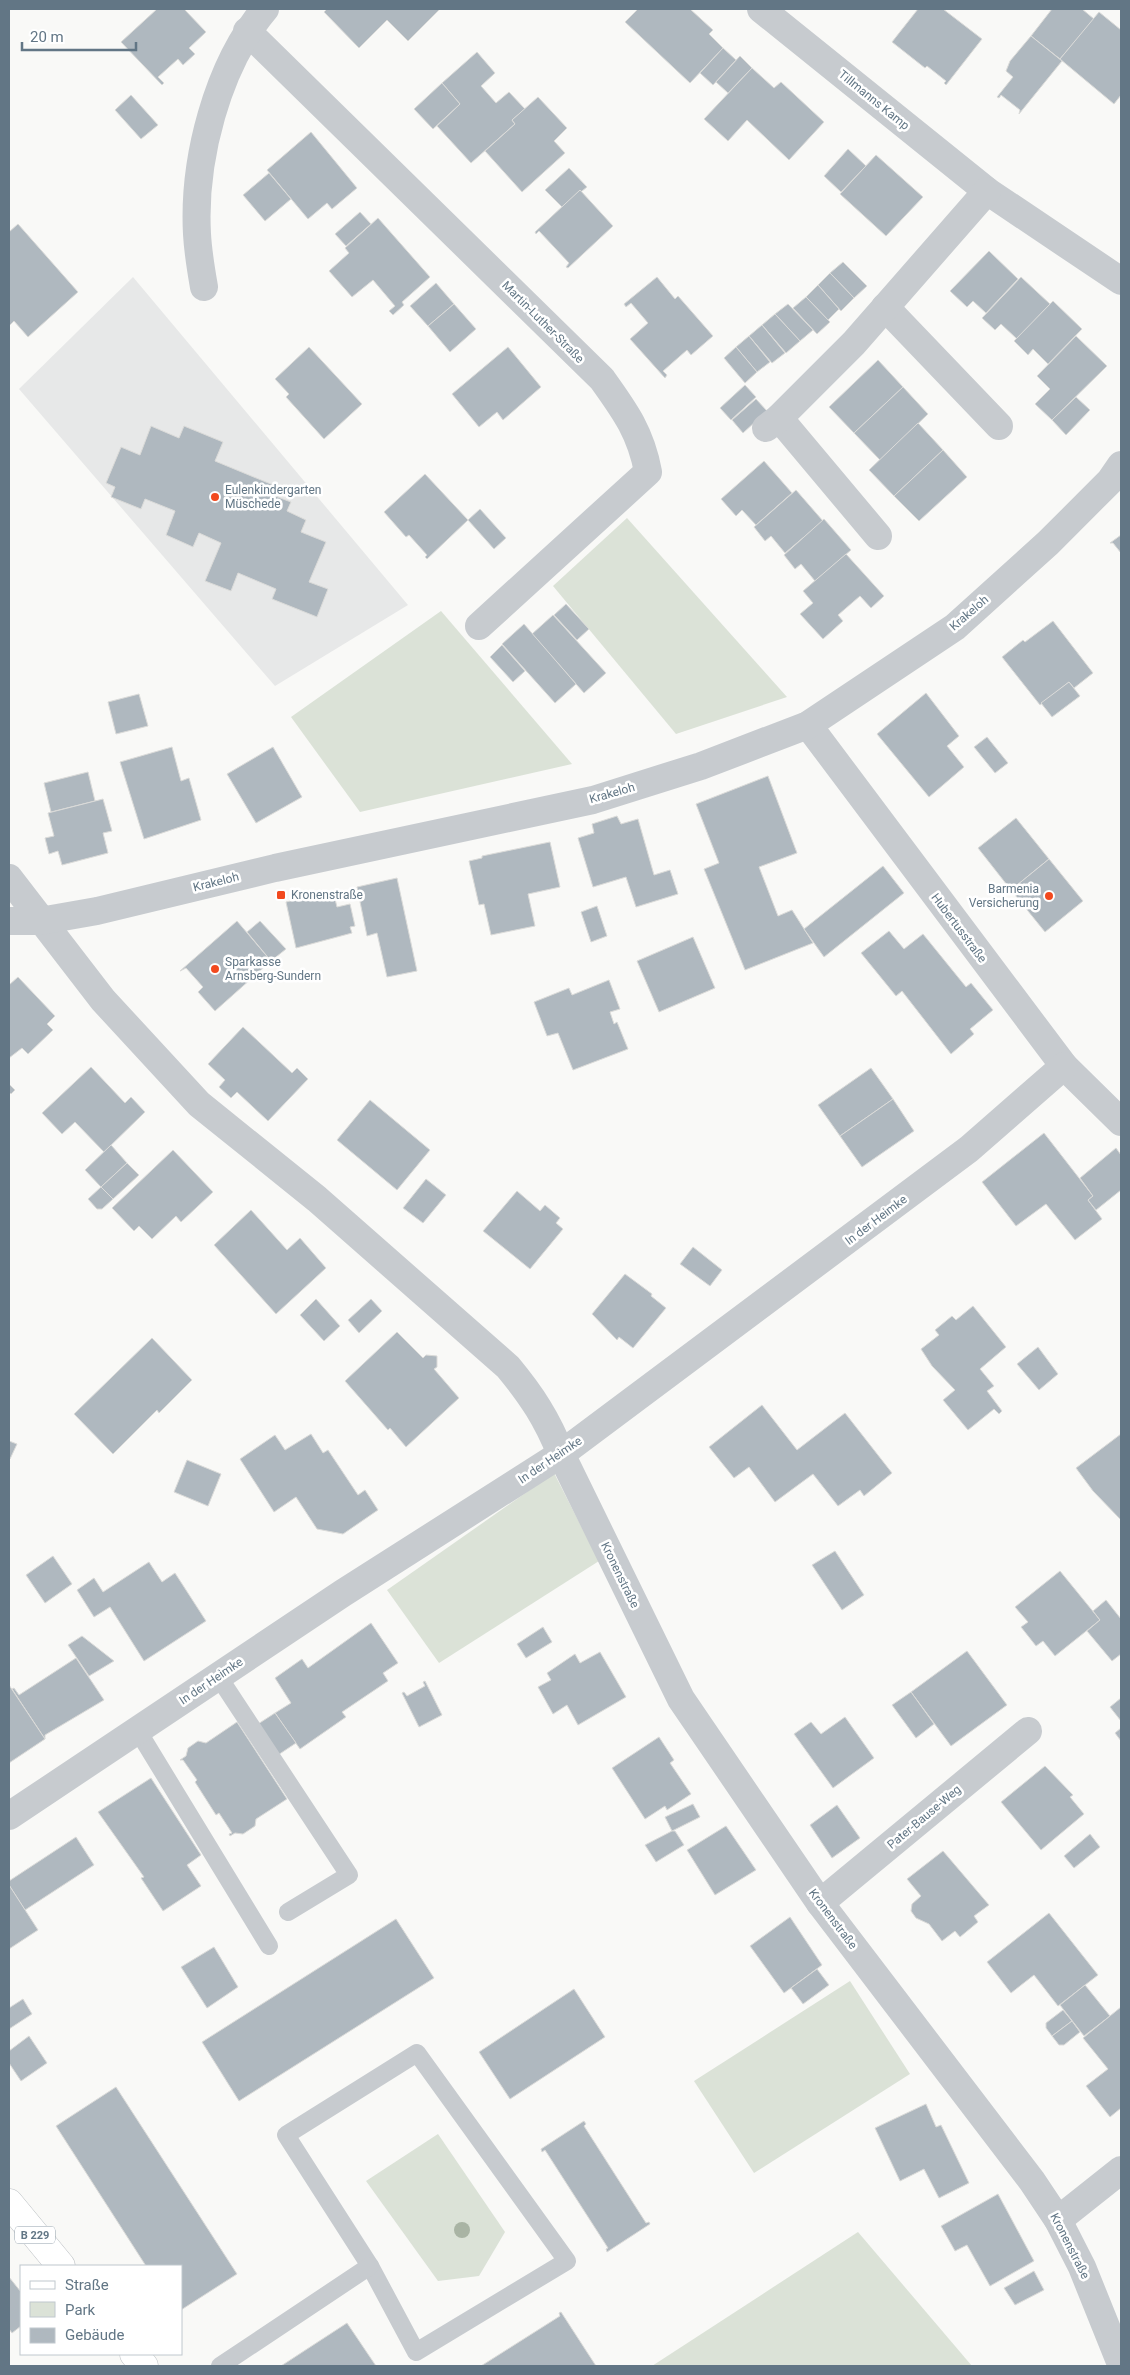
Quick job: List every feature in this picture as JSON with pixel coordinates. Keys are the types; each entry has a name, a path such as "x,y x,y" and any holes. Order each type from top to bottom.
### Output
{"main road":[{"name":"B 229","path":"9,2203 60,2265"},
{"path":"135,2355 144,2366"}],"street":[{"path":"204,287 197,234 198,178 216,98 247,30 265,9"},
{"name":"Tillmanns Kamp","path":"761,9 987,191 1121,281"},
{"name":"Martin-Luther-Straße","path":"247,30 602,379 631,420 643,448 648,472 479,626"},
{"path":"878,536 773,423 854,343 987,191"},
{"path":"885,308 999,426"},
{"name":"Krakeloh","path":"9,921 40,921 97,911 274,868 593,800 701,766 808,725 955,627 1048,543 1110,481 1121,466"},
{"name":"Hubertusstraße","path":"808,725 1064,1066 1121,1122"},
{"name":"Kronenstraße","path":"9,878 40,921 103,1000 199,1104 317,1199 508,1367 533,1398 548,1422 561,1454 681,1699 820,1903 1032,2181 1058,2220 1082,2268 1121,2364"},
{"name":"In der Heimke","path":"9,1816 343,1593 561,1454 969,1149 1064,1066"},
{"name":"Pater-Bause-Weg","path":"820,1903 1028,1731"},
{"path":"1058,2220 1121,2170"}],"lane":[{"path":"218,1676 349,1875 288,1912"},
{"path":"138,1731 269,1946"},
{"path":"417,2054 567,2261 416,2352 370,2266 286,2135 417,2054"},
{"path":"220,2366 370,2266"}],"shaded area":[{"name":"Eulenkindergarten Müschede","path":"133,277 408,605 275,686 19,389"}],"green space":[{"path":"627,518 787,697 676,734 553,586"},
{"path":"441,611 572,764 360,812 291,717"},
{"path":"554,1473 599,1561 439,1663 387,1590"},
{"path":"850,1981 910,2074 754,2173 694,2081"},
{"path":"438,2134 505,2232 479,2276 438,2281 366,2181"},
{"path":"858,2232 972,2366 652,2366"}],"building":[{"path":"157,9 184,9 206,32 189,48 195,54 183,65 178,59 158,77 164,83 162,85 121,42"},
{"path":"327,9 440,9 408,41 387,20 359,48 324,12"},
{"path":"638,9 690,9 713,30 709,34 723,48 690,83 625,22"},
{"path":"918,9 943,9 982,39 946,85 944,83 946,81 927,66 925,68 892,42"},
{"path":"1052,9 1082,9 1094,19 1060,59 1031,36"},
{"path":"1099,12 1121,30 1121,95 1114,104 1060,59"},
{"path":"1031,36 1062,61 1019,114 1020,110 1001,95 999,98 997,97 1013,77 1006,71 1010,61"},
{"path":"723,48 736,60 713,85 700,73"},
{"path":"477,52 495,73 481,86 496,103 509,92 525,109 512,120 515,124 471,163 437,126 460,104 442,83"},
{"path":"740,56 752,68 728,93 716,82"},
{"path":"752,68 774,88 781,82 824,122 789,160 747,120 728,141 704,119"},
{"path":"442,83 460,104 433,129 414,109"},
{"path":"131,95 158,125 141,139 115,110"},
{"path":"538,97 567,128 554,141 565,153 522,192 485,151 515,124 512,120"},
{"path":"311,132 357,188 332,209 327,203 308,219 267,170"},
{"path":"848,149 866,166 841,192 824,176"},
{"path":"876,155 923,197 886,236 840,194"},
{"path":"569,168 587,187 562,207 545,190"},
{"path":"269,173 291,199 265,221 243,195"},
{"path":"580,190 613,226 568,268 566,267 569,263 539,231 536,234 535,232"},
{"path":"360,212 371,224 346,246 335,234"},
{"path":"378,218 430,277 402,302 404,305 393,315 389,311 395,306 373,280 352,297 329,271 349,253 345,248"},
{"path":"18,224 78,292 28,337 14,321 9,326 9,232"},
{"path":"989,251 1018,279 986,313 973,301 967,307 950,291"},
{"path":"843,262 867,286 854,298 830,273"},
{"path":"830,273 854,298 841,311 818,285"},
{"path":"657,277 675,299 678,296 713,336 691,355 687,350 663,371 667,375 665,378 630,339 648,323 631,303 626,307 624,304"},
{"path":"1021,277 1050,304 1017,339 1001,324 995,330 982,318"},
{"path":"436,283 454,304 428,326 410,306"},
{"path":"818,285 839,309 828,320 806,297"},
{"path":"806,297 830,322 817,334 793,308"},
{"path":"1053,301 1082,329 1048,364 1033,349 1028,355 1014,341"},
{"path":"454,304 476,329 450,352 428,326"},
{"path":"788,304 813,330 800,341 775,314"},
{"path":"775,314 800,341 786,353 762,325"},
{"path":"762,325 785,353 772,363 749,336"},
{"path":"749,336 770,362 757,372 736,347"},
{"path":"1076,336 1107,366 1052,420 1035,404 1050,389 1037,376"},
{"path":"309,347 362,404 324,439 286,397 289,394 275,379"},
{"path":"508,347 541,387 503,420 497,412 479,427 452,394"},
{"path":"736,347 757,372 745,383 724,358"},
{"path":"878,360 903,387 854,433 829,407"},
{"path":"745,385 756,397 731,420 720,408"},
{"path":"903,387 928,414 880,460 854,433"},
{"path":"1076,397 1090,410 1066,435 1052,420"},
{"path":"756,399 767,411 743,433 732,420"},
{"path":"918,423 943,450 894,496 869,470"},
{"path":"151,426 179,438 184,426 223,442 215,461 278,487 275,496 291,502 287,511 306,520 301,532 326,542 309,582 328,589 317,617 272,599 276,589 238,573 231,591 205,581 221,543 199,533 193,547 166,535 175,511 145,499 141,509 111,497 115,487 106,483 121,447 140,455"},
{"path":"943,450 967,477 919,521 894,496"},
{"path":"764,461 792,493 756,525 742,510 736,516 721,499"},
{"path":"425,474 468,520 427,559 425,557 427,555 409,535 406,537 384,512"},
{"path":"796,490 823,521 785,553 771,536 765,541 754,527"},
{"path":"480,509 506,538 494,549 468,520"},
{"path":"824,519 851,550 815,581 801,564 795,569 784,555"},
{"path":"1121,535 1121,553 1113,543 1110,543"},
{"path":"846,554 884,596 871,608 860,596 838,615 843,621 823,639 800,614 813,603 803,591"},
{"path":"566,604 589,629 577,640 554,615"},
{"path":"553,615 606,673 584,693 532,634"},
{"path":"1053,621 1093,673 1074,688 1069,682 1040,705 1002,657 1023,640 1025,642"},
{"path":"524,624 576,684 555,703 502,644"},
{"path":"502,645 525,671 513,682 490,657"},
{"path":"1069,682 1080,696 1052,717 1041,703"},
{"path":"926,693 959,736 947,746 964,767 929,797 877,734"},
{"path":"139,694 148,726 116,734 108,702"},
{"path":"987,737 1008,763 995,773 974,747"},
{"path":"172,747 181,781 189,778 201,820 144,839 120,762"},
{"path":"273,747 302,797 256,823 227,774"},
{"path":"88,772 95,801 51,812 44,783"},
{"path":"768,776 797,853 759,867 778,916 792,910 813,943 745,970 704,869 719,863 696,804"},
{"path":"103,799 112,831 103,833 108,853 62,865 58,851 49,854 45,838 54,836 48,813"},
{"path":"617,816 621,824 638,819 654,875 670,870 678,894 636,907 626,877 593,887 578,838 594,833 592,824"},
{"path":"1016,818 1049,859 1011,890 978,848"},
{"path":"550,842 560,887 528,894 535,926 491,935 484,904 479,905 469,861 482,858 482,856"},
{"path":"1049,859 1083,901 1045,932 1011,890"},
{"path":"883,866 904,893 824,957 804,929"},
{"path":"397,878 417,971 387,977 377,933 367,936 357,887"},
{"path":"333,891 337,907 350,904 355,926 350,927 352,933 296,948 286,902"},
{"path":"597,906 607,936 591,942 581,912"},
{"path":"237,921 271,961 215,1011 198,992 203,987 186,968 180,971"},
{"path":"260,921 286,949 271,961 247,932"},
{"path":"889,931 904,949 923,934 966,987 971,983 993,1010 970,1029 974,1034 951,1054 902,991 896,996 861,953"},
{"path":"693,937 715,988 659,1012 637,961"},
{"path":"18,977 55,1016 47,1024 53,1030 28,1054 22,1048 9,1058 9,985"},
{"path":"609,980 620,1009 610,1012 614,1024 617,1022 628,1049 573,1070 558,1033 547,1036 534,1002 569,988 572,995"},
{"path":"243,1027 292,1073 297,1068 308,1079 268,1121 237,1092 231,1098 219,1087 225,1080 208,1064"},
{"path":"91,1067 125,1103 131,1097 145,1112 104,1152 75,1122 62,1134 42,1113"},
{"path":"871,1068 893,1099 840,1136 818,1105"},
{"path":"9,1084 15,1090 11,1094 9,1092"},
{"path":"893,1099 914,1131 862,1167 840,1136"},
{"path":"370,1100 430,1150 397,1190 337,1140"},
{"path":"1044,1133 1093,1196 1088,1200 1102,1219 1075,1240 1046,1204 1016,1226 982,1182"},
{"path":"111,1145 127,1163 101,1187 85,1170"},
{"path":"1116,1148 1121,1155 1121,1190 1096,1210 1088,1200 1093,1196 1080,1178"},
{"path":"173,1150 213,1192 181,1222 176,1216 152,1239 139,1226 134,1231 112,1208"},
{"path":"127,1163 139,1175 113,1199 101,1187"},
{"path":"426,1179 446,1195 423,1223 403,1208"},
{"path":"101,1187 113,1199 102,1209 97,1209 88,1199"},
{"path":"517,1191 540,1211 545,1205 560,1218 556,1223 563,1229 530,1269 483,1231"},
{"path":"251,1210 287,1250 300,1238 326,1268 276,1314 214,1245"},
{"path":"693,1247 722,1270 710,1286 680,1264"},
{"path":"625,1274 652,1294 651,1296 666,1308 633,1348 619,1337 617,1340 592,1314"},
{"path":"316,1299 340,1326 324,1341 300,1315"},
{"path":"371,1299 382,1311 359,1333 348,1320"},
{"path":"973,1306 1006,1347 980,1369 994,1386 987,1391 1002,1411 999,1414 994,1409 968,1430 943,1400 955,1390 932,1366 921,1349 939,1335 935,1330 952,1316 956,1320"},
{"path":"397,1332 423,1358 426,1355 437,1356 437,1367 434,1369 459,1398 406,1447 390,1428 388,1430 345,1381"},
{"path":"152,1338 192,1380 159,1413 157,1410 113,1454 74,1414"},
{"path":"1038,1347 1058,1374 1039,1390 1017,1364"},
{"path":"762,1405 797,1450 845,1413 892,1473 864,1496 860,1490 838,1506 813,1474 775,1502 749,1467 734,1478 709,1447"},
{"path":"311,1434 323,1453 328,1450 358,1495 365,1490 378,1510 343,1534 317,1529 296,1497 274,1512 240,1459 275,1435 285,1450"},
{"path":"1121,1434 1121,1520 1093,1491 1076,1468"},
{"path":"9,1441 17,1444 10,1459 9,1459"},
{"path":"187,1460 221,1474 208,1506 174,1492"},
{"path":"835,1551 864,1595 842,1610 812,1565"},
{"path":"53,1556 72,1584 45,1603 26,1575"},
{"path":"149,1562 162,1582 175,1573 206,1621 144,1661 110,1607 94,1617 77,1590 94,1578 103,1592"},
{"path":"1060,1571 1100,1620 1055,1656 1043,1641 1036,1646 1021,1627 1028,1622 1015,1607"},
{"path":"1106,1600 1121,1619 1121,1654 1112,1661 1087,1631 1100,1620 1093,1611"},
{"path":"371,1623 398,1663 383,1673 388,1681 342,1712 346,1717 300,1749 275,1713 291,1703 275,1678 302,1659 308,1668"},
{"path":"543,1627 552,1642 526,1658 517,1644"},
{"path":"82,1636 114,1661 89,1676 68,1645"},
{"path":"967,1651 1007,1705 951,1746 911,1692"},
{"path":"600,1652 626,1697 578,1725 567,1705 553,1714 538,1687 551,1680 547,1673 575,1654 580,1663"},
{"path":"76,1658 104,1700 45,1735 45,1739 12,1689 14,1688 19,1695"},
{"path":"425,1681 442,1715 419,1727 402,1693 404,1692 407,1696 425,1686 423,1682"},
{"path":"9,1685 45,1739 9,1763"},
{"path":"911,1692 934,1724 916,1738 892,1705"},
{"path":"1121,1698 1121,1721 1110,1707"},
{"path":"275,1713 296,1743 278,1755 258,1724"},
{"path":"845,1717 874,1758 833,1788 794,1734 811,1722 821,1734"},
{"path":"237,1722 287,1799 256,1819 255,1826 243,1834 235,1833 230,1836 229,1834 232,1833 219,1813 216,1815 195,1782 197,1780 183,1760 180,1760 186,1756 188,1748 198,1741 206,1743"},
{"path":"1121,1728 1121,1741 1115,1733"},
{"path":"659,1737 674,1760 670,1763 691,1794 667,1810 665,1806 645,1819 612,1768"},
{"path":"1045,1766 1073,1795 1070,1797 1084,1814 1041,1850 1001,1802"},
{"path":"151,1778 201,1855 187,1865 201,1886 163,1911 141,1878 144,1877 98,1812"},
{"path":"693,1804 700,1817 672,1831 665,1817"},
{"path":"837,1805 860,1838 832,1858 810,1825"},
{"path":"726,1826 756,1870 715,1895 687,1850"},
{"path":"675,1831 684,1845 656,1862 645,1845"},
{"path":"1090,1834 1100,1847 1074,1868 1064,1856"},
{"path":"76,1837 94,1865 25,1910 9,1885 9,1881"},
{"path":"943,1851 989,1905 974,1916 978,1922 960,1937 955,1931 942,1941 929,1924 916,1918 911,1911 912,1904 921,1896 907,1879"},
{"path":"9,1885 38,1930 9,1949"},
{"path":"1049,1913 1098,1975 1058,2006 1034,1975 1011,1993 987,1962"},
{"path":"790,1917 822,1965 784,1993 750,1946"},
{"path":"396,1919 434,1978 239,2101 202,2042"},
{"path":"214,1947 238,1987 207,2008 181,1967"},
{"path":"817,1969 829,1985 803,2004 791,1988"},
{"path":"1085,1985 1110,2016 1084,2036 1060,2005"},
{"path":"574,1989 605,2037 510,2099 479,2052"},
{"path":"23,1999 32,2014 9,2029 9,2008"},
{"path":"1121,2007 1121,2108 1110,2117 1086,2086 1108,2069 1083,2038"},
{"path":"1063,2010 1072,2021 1052,2036 1046,2028 1046,2023"},
{"path":"1072,2021 1080,2032 1064,2045 1059,2045 1052,2036"},
{"path":"29,2036 47,2063 21,2081 9,2063 9,2051"},
{"path":"116,2087 237,2274 182,2309 182,2265 145,2265 56,2126"},
{"path":"926,2104 936,2127 941,2125 969,2183 939,2198 924,2169 900,2181 875,2128"},
{"path":"584,2121 586,2124 584,2126 646,2223 649,2222 650,2224 607,2252 606,2249 608,2248 545,2150 542,2152 541,2149"},
{"path":"998,2194 1034,2261 990,2286 967,2245 955,2251 941,2226"},
{"path":"1034,2271 1044,2290 1015,2305 1004,2288"},
{"path":"9,2277 20,2291 20,2327 12,2333 9,2329"},
{"path":"561,2312 596,2366 481,2366 560,2316 559,2313"},
{"path":"347,2323 376,2366 281,2366"}],"place":[{"name":"Eulenkindergarten Müschede","path":"215,497"},
{"name":"Kronenstraße","path":"281,895"},
{"name":"Barmenia Versicherung","path":"1049,896"},
{"name":"Sparkasse Arnsberg-Sundern","path":"215,969"}]}
